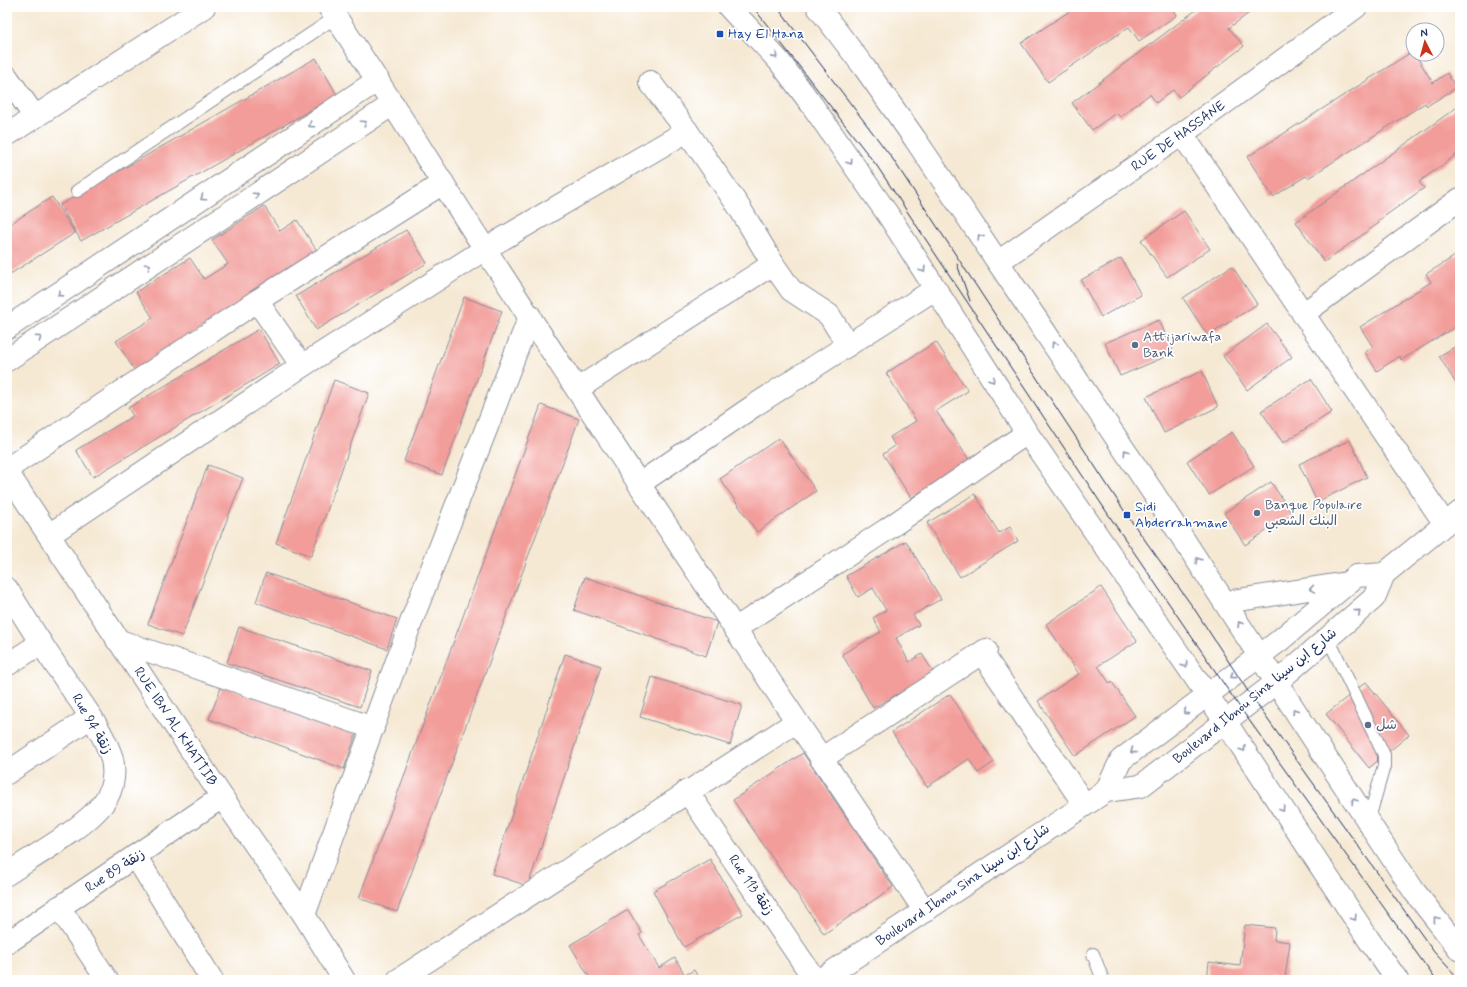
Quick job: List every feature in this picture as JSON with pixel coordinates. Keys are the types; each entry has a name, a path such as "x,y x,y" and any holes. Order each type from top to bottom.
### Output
{"street":[{"path":"7,135 204,7"},
{"path":"729,7 779,61 812,105 891,220 978,360 1207,697 1225,721 1389,977"},
{"path":"818,7 864,67 998,262 1226,602 1414,891 1460,950"},
{"name":"RUE DE HASSANE","path":"998,262 1182,134 1341,11"},
{"path":"333,12 485,249 639,484 796,722 925,911"},
{"path":"7,77 34,117"},
{"path":"7,328 88,276 378,80"},
{"path":"650,82 687,131 739,207 773,264 791,290 829,315 848,345"},
{"path":"7,360 393,104"},
{"path":"49,535 302,366 485,249 687,131"},
{"path":"1182,134 1303,314 1453,518"},
{"path":"7,470 257,301 443,183"},
{"path":"1303,314 1460,199"},
{"path":"577,389 773,264"},
{"path":"88,276 104,296"},
{"path":"639,484 755,405 935,289"},
{"path":"257,301 302,366"},
{"path":"304,916 491,412 530,316"},
{"path":"735,629 898,522 1027,433"},
{"name":"RUE IBN AL KHATTIB","path":"7,470 117,640 304,916 344,980"},
{"name":"Boulevard Ibnou Sina شارع ابن سينا","path":"820,980 1106,790 1141,786 1277,682 1374,598 1384,574 1453,518"},
{"name":"Boulevard Ibnou Sina شارع ابن سينا","path":"1106,790 1121,760 1260,656 1356,576 1384,574"},
{"path":"1226,602 1348,583"},
{"name":"Rue 94 زنقة","path":"7,589 41,643 91,717 110,753 113,767 112,784 104,802 85,821 7,874"},
{"path":"117,640 373,728"},
{"path":"7,665 41,643"},
{"path":"821,759 984,652 1084,804"},
{"path":"7,773 91,717"},
{"path":"398,980 687,791 796,722"},
{"name":"Rue 113 زنقة","path":"687,791 814,980"},
{"name":"Rue 89 زنقة","path":"7,943 136,857 222,797"},
{"path":"136,857 212,980"},
{"path":"59,907 107,980"}],"lane":[{"path":"77,190 333,12"},
{"path":"1328,638 1384,755 1384,766 1368,822"},
{"path":"1093,954 1103,980"}],"building":[{"path":"1076,7 1172,7 1177,15 1139,41 1129,27 1048,82 1021,43"},
{"path":"1200,7 1257,7 1229,28 1244,46 1179,97 1173,90 1156,103 1150,94 1120,117 1116,113 1092,130 1072,103"},
{"path":"1405,56 1405,62 1420,62 1433,83 1447,73 1456,88 1427,106 1425,103 1308,178 1306,176 1273,197 1247,157"},
{"path":"316,58 337,95 81,241 60,205"},
{"path":"1460,105 1460,152 1419,182 1424,188 1378,221 1379,223 1324,262 1296,222"},
{"path":"52,197 75,233 7,276 7,226"},
{"path":"264,206 280,231 297,220 319,254 135,371 116,341 153,318 136,292 190,258 204,279 228,264 212,240"},
{"path":"1184,211 1210,249 1167,277 1141,240"},
{"path":"406,230 427,263 316,330 296,296"},
{"path":"1460,253 1460,324 1401,360 1400,356 1377,371 1365,352 1373,347 1360,327 1431,282 1426,274"},
{"path":"1121,258 1141,295 1101,317 1081,280"},
{"path":"1232,266 1257,304 1208,336 1183,298"},
{"path":"464,297 502,311 442,475 404,461"},
{"path":"1159,320 1174,353 1120,376 1105,343"},
{"path":"1267,324 1292,357 1247,390 1223,356"},
{"path":"259,329 280,364 93,477 76,450 133,416 128,408"},
{"path":"936,342 968,391 936,411 970,461 911,498 883,454 895,446 890,437 916,421 886,373"},
{"path":"1460,344 1460,390 1439,356"},
{"path":"1202,371 1218,407 1164,433 1146,397"},
{"path":"1311,379 1332,412 1283,443 1261,411"},
{"path":"334,380 369,393 311,556 276,543"},
{"path":"541,405 579,419 397,912 359,898"},
{"path":"1232,432 1254,466 1209,495 1187,461"},
{"path":"779,438 816,491 757,532 720,479"},
{"path":"1350,440 1367,477 1317,502 1299,464"},
{"path":"208,465 243,478 182,636 148,624"},
{"path":"1271,482 1292,514 1245,545 1224,513"},
{"path":"975,494 999,533 1010,527 1018,541 960,577 927,523"},
{"path":"906,541 941,599 913,615 919,625 896,638 909,662 922,654 934,673 873,708 842,654 881,632 873,618 886,610 873,588 858,597 846,576"},
{"path":"266,573 397,619 387,649 256,602"},
{"path":"585,577 717,622 706,656 574,610"},
{"path":"1101,587 1137,641 1098,666 1110,684 1112,682 1135,716 1075,756 1038,701 1079,674 1046,624"},
{"path":"239,627 372,671 360,707 227,663"},
{"path":"565,654 601,666 528,886 492,874"},
{"path":"652,677 742,705 730,745 640,717"},
{"name":"شل","path":"1366,682 1409,735 1369,768 1326,714"},
{"path":"222,685 356,734 344,769 209,719"},
{"path":"950,694 994,762 978,773 969,759 927,787 892,732"},
{"path":"803,753 893,887 824,934 733,800"},
{"path":"710,859 743,914 684,947 653,891"},
{"path":"628,910 642,933 639,935 659,968 675,958 685,975 694,970 700,980 650,980 648,977 642,980 591,980 570,945"},
{"path":"1245,925 1275,928 1274,940 1290,942 1285,978 1270,976 1269,980 1207,980 1209,962 1240,966"}],"tram line":[{"path":"753,7 877,166 1114,523 1241,709 1436,980"},
{"path":"777,7 892,158 1127,515 1195,610 1253,699 1434,952 1460,980"},
{"path":"957,264 970,301"}],"place":[{"name":"Hay El Hana","path":"720,34"},
{"name":"Attijariwafa Bank","path":"1135,345"},
{"name":"Banque Populaire البنك الشعبي","path":"1257,513"},
{"name":"Sidi Abderrahmane","path":"1127,515"},
{"name":"شل","path":"1368,725"}]}
